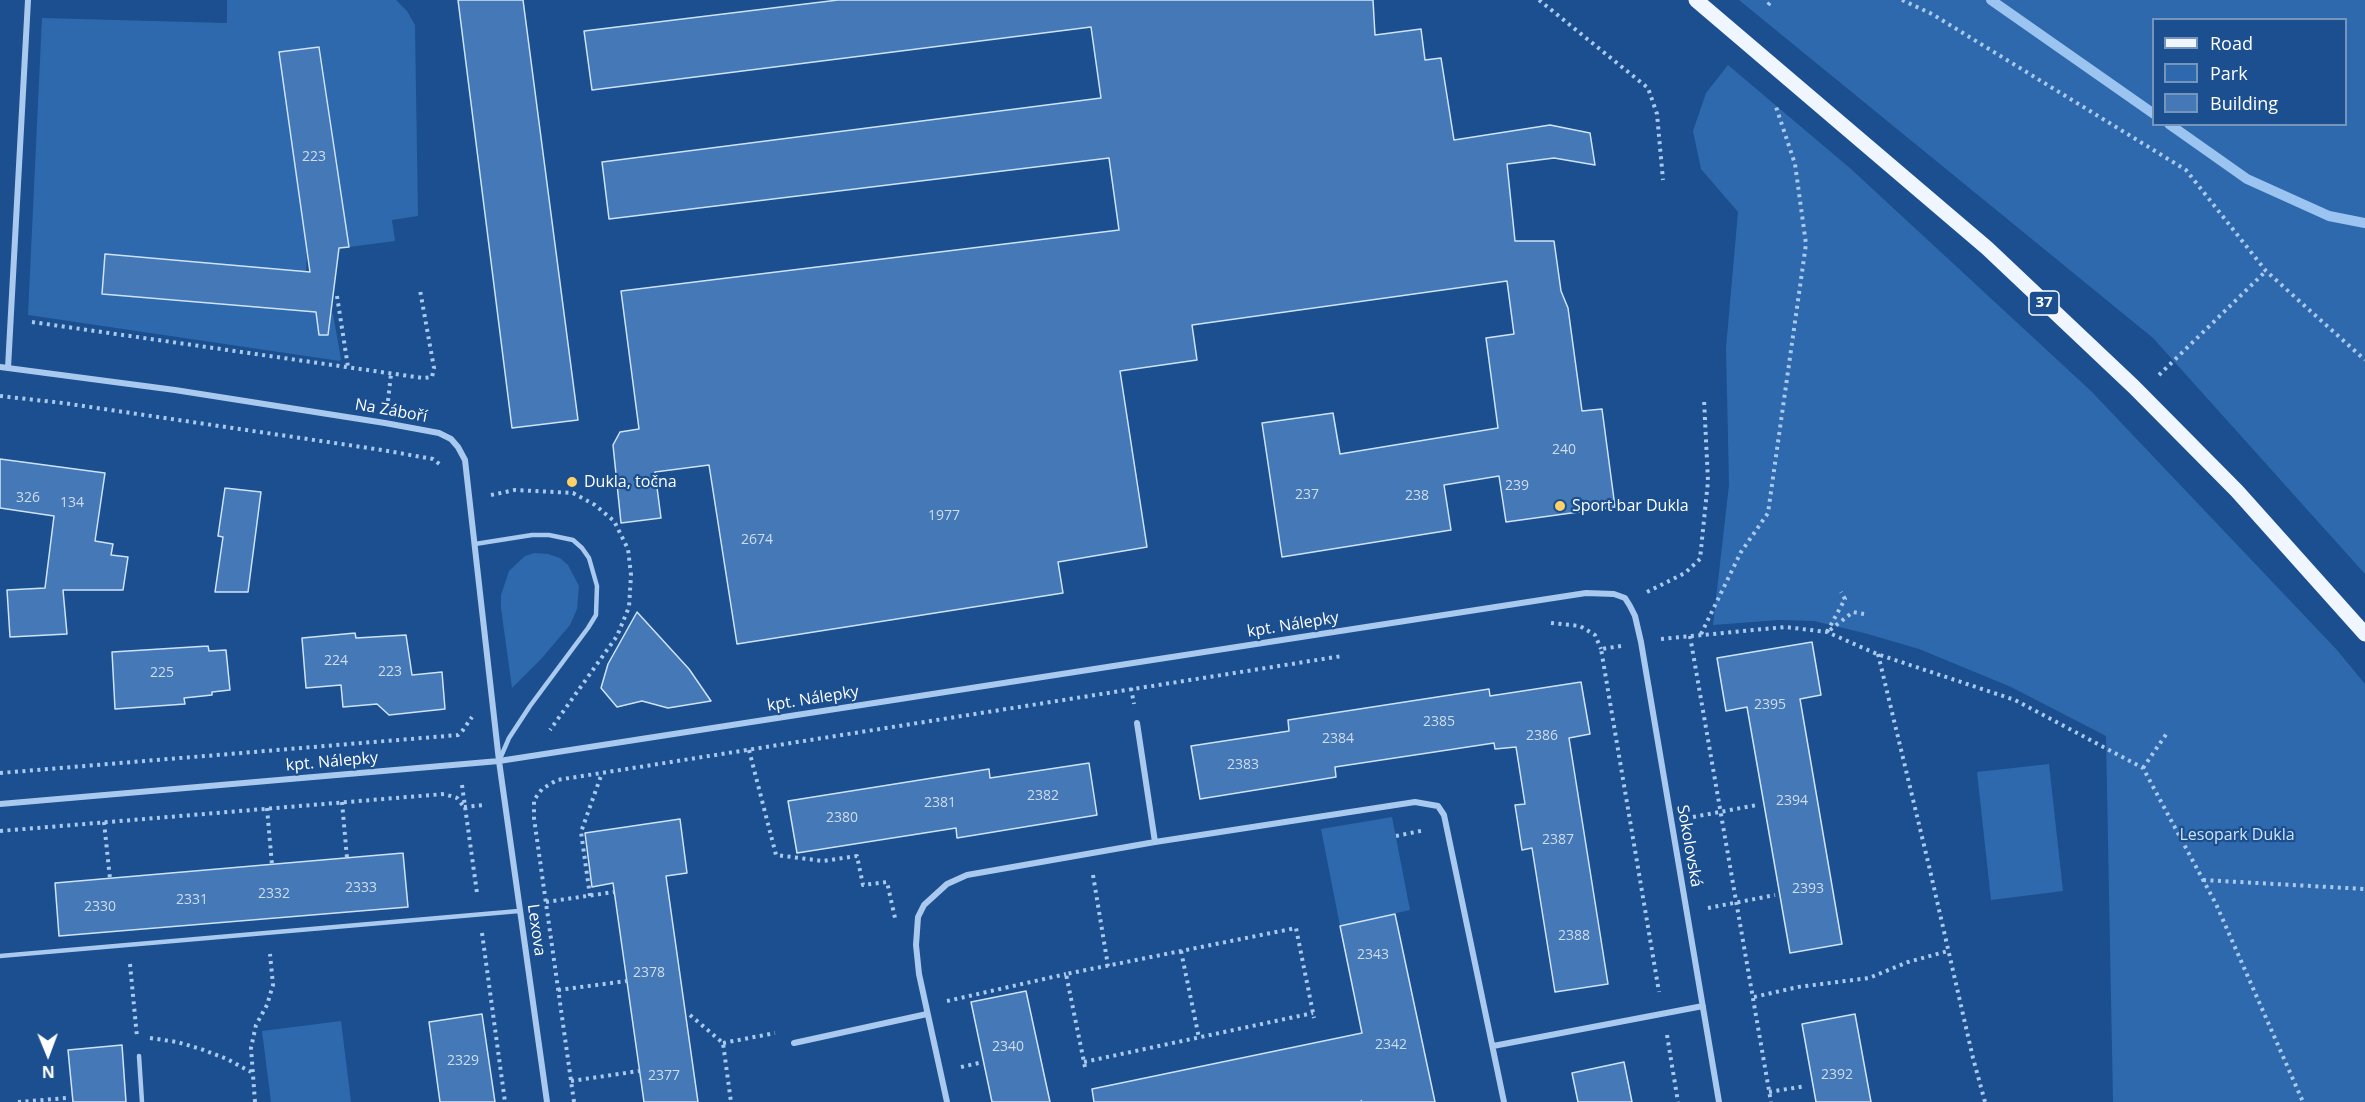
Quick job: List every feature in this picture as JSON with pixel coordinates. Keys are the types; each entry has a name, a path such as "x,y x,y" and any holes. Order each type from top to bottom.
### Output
{"main road":[{"name":"37","path":"1696,0 1986,248 2140,394 2237,491 2365,634"}],"street":[{"path":"8,368 27,0"},
{"name":"Na Záboří","path":"0,367 175,390 439,433 451,440 465,460 499,761"},
{"name":"kpt. Nálepky","path":"0,804 499,761 1586,592 1603,592 1626,600"},
{"name":"Sokolovská","path":"1626,600 1635,616 1641,642 1719,1102"},
{"path":"1137,723 1155,842"},
{"name":"Lexova","path":"499,761 547,1102"},
{"path":"947,1102 927,1014 916,945 918,917 924,905 947,884 968,874 1394,804 1425,802 1438,806 1444,815 1504,1102"},
{"path":"1493,1046 1703,1006"},
{"path":"794,1043 927,1014"}],"lane":[{"path":"475,544 532,535 549,535 573,540 589,558 597,586 596,615 523,715 499,761"},
{"path":"0,956 519,911"},
{"path":"139,1056 142,1102"}],"path":[{"path":"1539,0 1648,88 1657,114 1663,180"},
{"path":"1768,5 1772,0"},
{"path":"1902,0 1932,14 2186,170 2266,271 2365,360"},
{"path":"1701,634 1741,552 1768,513 1806,244 1795,164 1776,107"},
{"path":"2140,394 2266,271"},
{"path":"11,319 423,378 432,377 434,368 420,290"},
{"path":"337,296 348,367"},
{"path":"0,396 75,404 416,455 433,459 442,466 445,472"},
{"path":"1626,600 1684,573 1700,559 1708,481 1704,399"},
{"path":"1827,632 1845,599 1841,592"},
{"path":"1827,632 1852,612 1864,614"},
{"path":"1548,624 1580,626 1594,635 1601,649 1678,1102"},
{"path":"1601,649 1701,634 1785,627 1827,632 1878,654 2016,700 2143,768 2216,904 2302,1102"},
{"path":"1690,636 1771,1102"},
{"path":"574,1102 534,818 534,800 542,789 557,780 1352,654"},
{"path":"1878,654 1985,1102"},
{"path":"1127,664 1137,723"},
{"path":"0,773 458,735 464,730 473,713"},
{"path":"2143,768 2167,734"},
{"path":"749,750 776,855 823,861 857,856 863,885 887,882 897,927"},
{"path":"590,896 580,831 602,772"},
{"path":"0,831 444,794 457,798 464,807 506,1102"},
{"path":"342,802 347,858"},
{"path":"1671,821 1757,805"},
{"path":"267,808 272,865"},
{"path":"104,822 110,879"},
{"path":"1092,872 1108,966"},
{"path":"2203,880 2365,890"},
{"path":"546,903 614,892"},
{"path":"1687,913 1775,895"},
{"path":"926,1006 1066,974 1296,928 1314,1016 1199,1038 1084,1064 1066,974"},
{"path":"255,1102 251,1048 256,1025 267,1005 273,985 268,932"},
{"path":"129,946 139,1056"},
{"path":"1181,950 1199,1038"},
{"path":"1754,997 1798,987 1869,978 1908,962 1948,951"},
{"path":"558,990 627,981"},
{"path":"690,1015 723,1043 731,1102"},
{"path":"723,1043 780,1032"},
{"path":"137,1039 156,1037 177,1042 227,1059 251,1072"},
{"path":"571,1081 639,1071"},
{"path":"1769,1092 1806,1086"},
{"path":"18,1102 66,1098"}],"green space":[{"path":"227,0 396,0 407,11 415,25 418,216 392,220 395,241 349,247 320,47 280,52 307,250 306,272 106,254 102,294 333,314 340,361 28,315 42,18 227,23"},
{"path":"1739,0 2365,0 2365,574 2153,338"},
{"name":"Lesopark Dukla","path":"1728,65 1851,169 2091,391 2337,650 2365,684 2365,1102 2113,1102 2106,736 2011,687 1919,649 1864,633 1814,621 1779,620 1713,625 1729,485 1726,348 1738,212 1701,169 1693,131 1706,93"},
{"path":"534,553 560,558 568,565 579,586 577,609 570,625 512,688 501,595 509,571 525,556"},
{"path":"2049,764 2063,891 1991,900 1977,772"},
{"path":"1392,817 1410,910 1340,926 1321,829"},
{"path":"341,1021 351,1102 271,1102 262,1031"}],"building":[{"path":"458,0 523,0 578,420 512,428"},
{"path":"838,0 1373,0 1375,35 1421,29 1425,60 1441,58 1454,140 1550,125 1590,133 1595,165 1554,158 1507,164 1515,241 1554,241 1561,291 1568,308 1582,411 1602,409 1615,507 1506,522 1499,476 1444,485 1451,530 1282,557 1262,423 1333,413 1340,454 1498,428 1486,338 1514,334 1507,281 1192,325 1197,360 1120,371 1147,547 1058,562 1063,593 737,644 709,465 655,472 661,518 621,523 613,445 620,432 639,429 621,291 1119,230 1109,158 609,219 602,162 1101,98 1091,27 592,90 584,31"},
{"path":"319,47 349,247 339,248 328,335 319,335 316,312 102,294 105,254 310,272 279,52"},
{"path":"0,459 105,473 95,541 113,544 111,555 128,557 123,590 63,590 67,634 10,637 7,590 45,588 54,516 0,508"},
{"path":"225,488 261,492 248,592 215,592 223,537 218,536"},
{"path":"637,612 689,669 711,701 668,708 642,701 617,707 601,688 608,664"},
{"path":"355,633 356,638 406,635 412,675 442,672 445,709 389,715 377,704 343,707 341,685 306,688 302,638"},
{"path":"1812,642 1821,695 1800,699 1842,944 1790,953 1747,707 1726,711 1717,658"},
{"path":"208,646 209,651 226,650 230,690 212,692 212,695 184,698 185,704 115,709 112,652"},
{"path":"1581,682 1590,734 1569,738 1608,984 1555,992 1532,848 1522,850 1515,805 1525,804 1516,747 1495,749 1494,743 1335,767 1336,777 1200,799 1191,746 1289,731 1288,720 1489,689 1490,696"},
{"path":"1089,763 1097,815 957,838 956,828 797,853 788,801 989,769 990,778"},
{"path":"680,819 687,873 666,876 698,1102 644,1102 613,883 592,887 585,833"},
{"path":"403,853 408,907 59,936 55,883"},
{"path":"1395,914 1435,1102 1094,1102 1092,1089 1362,1033 1340,926"},
{"path":"1026,991 1050,1102 992,1102 971,1002"},
{"path":"482,1014 495,1102 440,1102 429,1022"},
{"path":"1855,1014 1871,1102 1816,1102 1802,1024"},
{"path":"122,1045 126,1102 73,1102 68,1050"},
{"path":"1624,1062 1632,1102 1578,1102 1572,1073"}],"waterway":[{"path":"1991,0 2152,113"},
{"path":"2172,126 2247,179 2329,216 2365,223"}],"place":[{"name":"Dukla, točna","path":"572,482"},
{"name":"Sport bar Dukla","path":"1560,506"}]}
